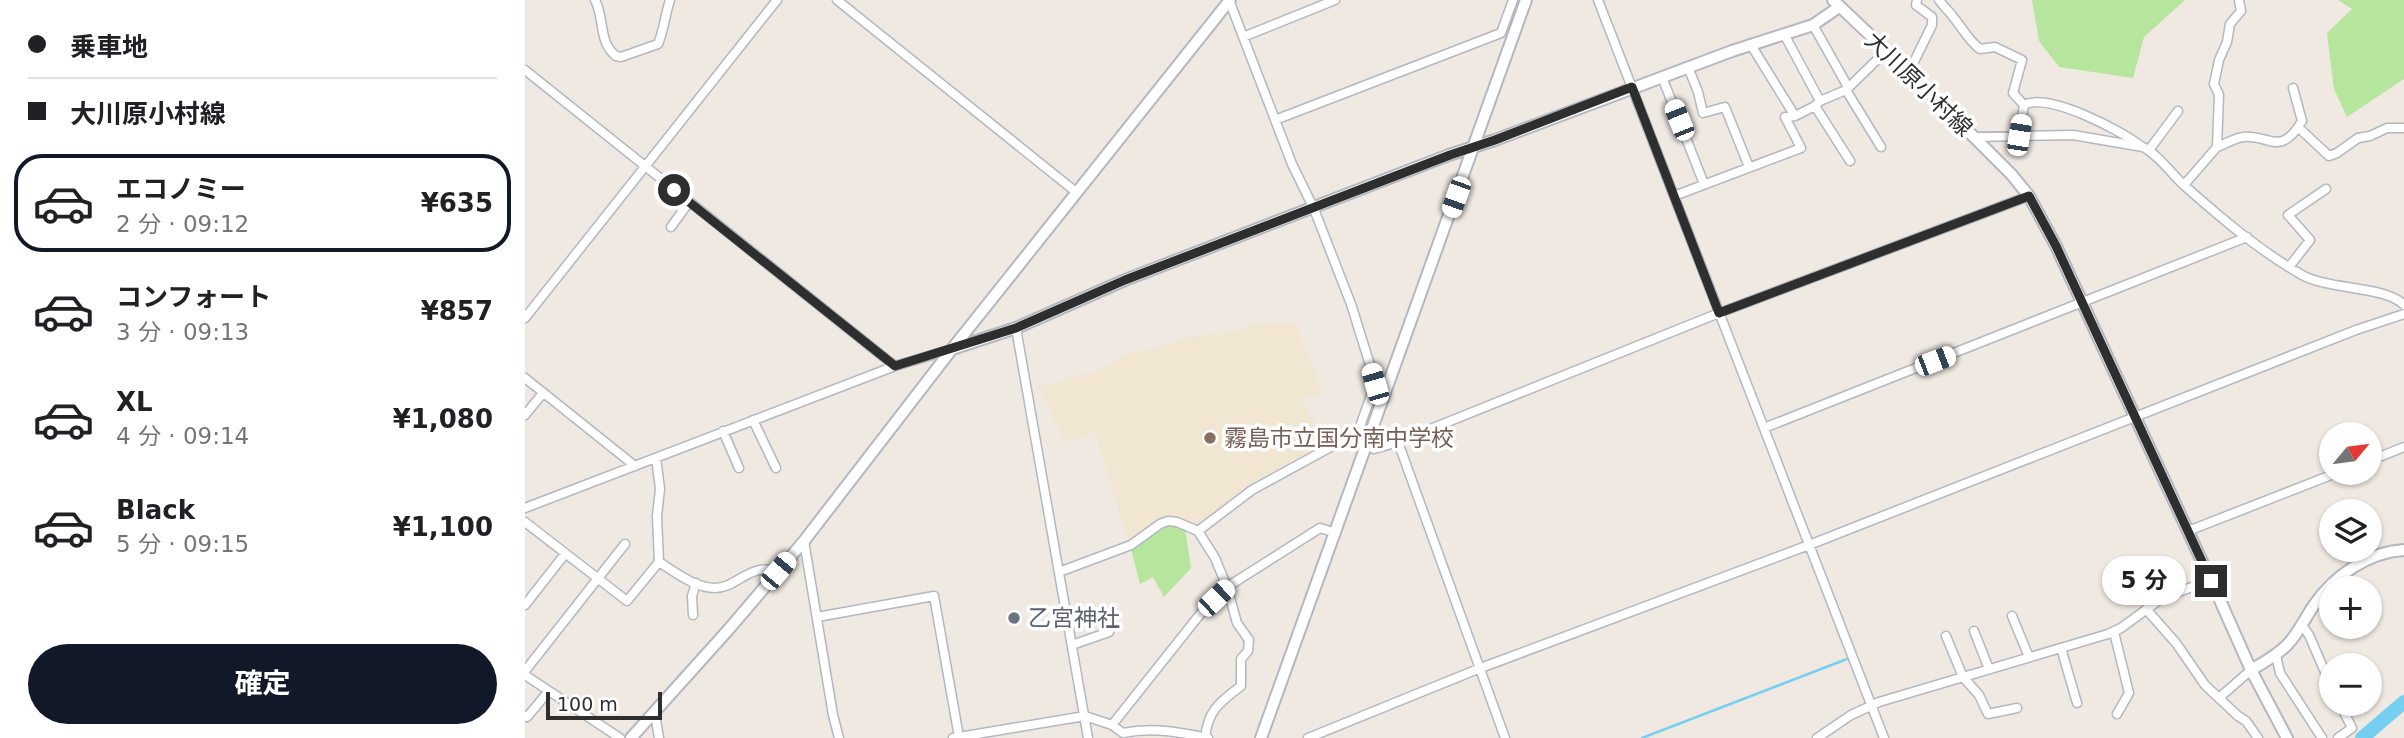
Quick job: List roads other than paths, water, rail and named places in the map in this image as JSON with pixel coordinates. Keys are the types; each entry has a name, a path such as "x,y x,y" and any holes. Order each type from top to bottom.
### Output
{"street":[{"path":"595,0 600,10 605,44 616,57 621,57 658,44 670,0"},
{"path":"525,318 777,0"},
{"path":"837,0 1076,192"},
{"path":"631,738 804,541 952,349 1230,0"},
{"path":"1198,531 1252,490 1358,432 1375,384 1351,304 1314,209 1292,164 1230,0"},
{"path":"1243,37 1335,0"},
{"path":"1275,120 1501,33 1513,0"},
{"path":"1261,738 1526,0"},
{"path":"1598,0 1884,738"},
{"path":"1909,72 1932,25 1932,17 1916,5 1917,0"},
{"path":"1939,0 1980,50 1995,47 2022,60 2013,93 2024,105"},
{"path":"2217,147 2220,95 2214,84 2230,24 2241,11 2239,0"},
{"path":"525,508 895,366 1016,328 1125,280 1632,87 1813,25 1836,3"},
{"name":"大川原小村線","path":"1836,3 1909,72 2029,196 2082,303 2251,670 2287,738"},
{"path":"1813,25 1881,147"},
{"path":"1784,34 1850,160"},
{"path":"1751,45 1795,116"},
{"path":"1674,196 1801,148 1785,117 1795,116 1847,89 1886,51"},
{"path":"1688,67 1703,113 1725,107 1749,167"},
{"path":"525,70 895,366"},
{"path":"1662,77 1705,184"},
{"path":"2184,185 2217,147 2244,137 2278,143 2298,127 2302,121 2293,88"},
{"path":"2024,105 2028,103 2058,106 2126,134 2146,148 2184,185 2247,237 2309,279 2390,295 2404,305"},
{"path":"2019,135 2024,105"},
{"path":"2146,148 2178,111"},
{"path":"2298,127 2329,156 2358,138 2371,136 2387,128 2404,128"},
{"path":"1973,137 2073,135 2146,148"},
{"path":"2290,267 2310,240 2288,215 2326,189"},
{"path":"1351,437 1374,449 1398,442 1719,313 2029,196"},
{"path":"670,227 689,202"},
{"path":"1764,428 2247,237"},
{"path":"1308,738 1478,669 1809,545 2356,330 2404,314"},
{"path":"1016,328 1089,738"},
{"path":"525,378 635,466"},
{"path":"525,415 543,393"},
{"path":"753,420 776,468"},
{"path":"723,431 739,468"},
{"path":"1398,442 1504,738"},
{"path":"2382,456 2404,447"},
{"path":"525,522 627,601 659,562 657,516 660,488 656,458"},
{"path":"2188,531 2319,480"},
{"path":"817,617 934,596 956,737 1085,716 1112,724 1123,733 1142,729 1167,729 1206,738 1207,722 1216,705 1241,686 1241,659 1248,651 1249,640 1237,623 1215,558 1198,531 1168,521 1131,545 1059,572"},
{"path":"1112,724 1205,608 1227,587 1320,527 1336,533"},
{"path":"804,541 839,738"},
{"path":"620,738 525,673 625,544"},
{"path":"2220,697 2251,670 2276,655 2293,638 2316,601 2344,573 2374,556 2404,550"},
{"path":"525,605 565,554"},
{"path":"659,562 695,583 718,588 759,570 778,571"},
{"path":"2150,565 2162,598"},
{"path":"1817,738 1871,705 2114,632 2162,598 2211,580"},
{"path":"694,615 692,598 695,583"},
{"path":"2146,609 2176,643 2205,685 2246,721 2258,738"},
{"path":"2012,617 2029,657"},
{"path":"2301,624 2319,658"},
{"path":"1974,631 1989,669"},
{"path":"1072,645 1109,632"},
{"path":"2114,632 2129,693 2117,714"},
{"path":"1946,636 1963,677 1979,695 1988,714 2017,708"},
{"path":"2061,648 2077,703"},
{"path":"2276,655 2280,673 2322,738"},
{"path":"525,716 527,717 549,691"},
{"path":"651,715 656,720 659,738"},
{"path":"2338,738 2352,728 2346,716"}],"waterway":[{"path":"1642,738 1847,659"},
{"path":"2362,738 2404,702"}],"place":[{"name":"霧島市立国分南中学校","path":"1210,438"},
{"name":"乙宮神社","path":"1014,618"}]}
